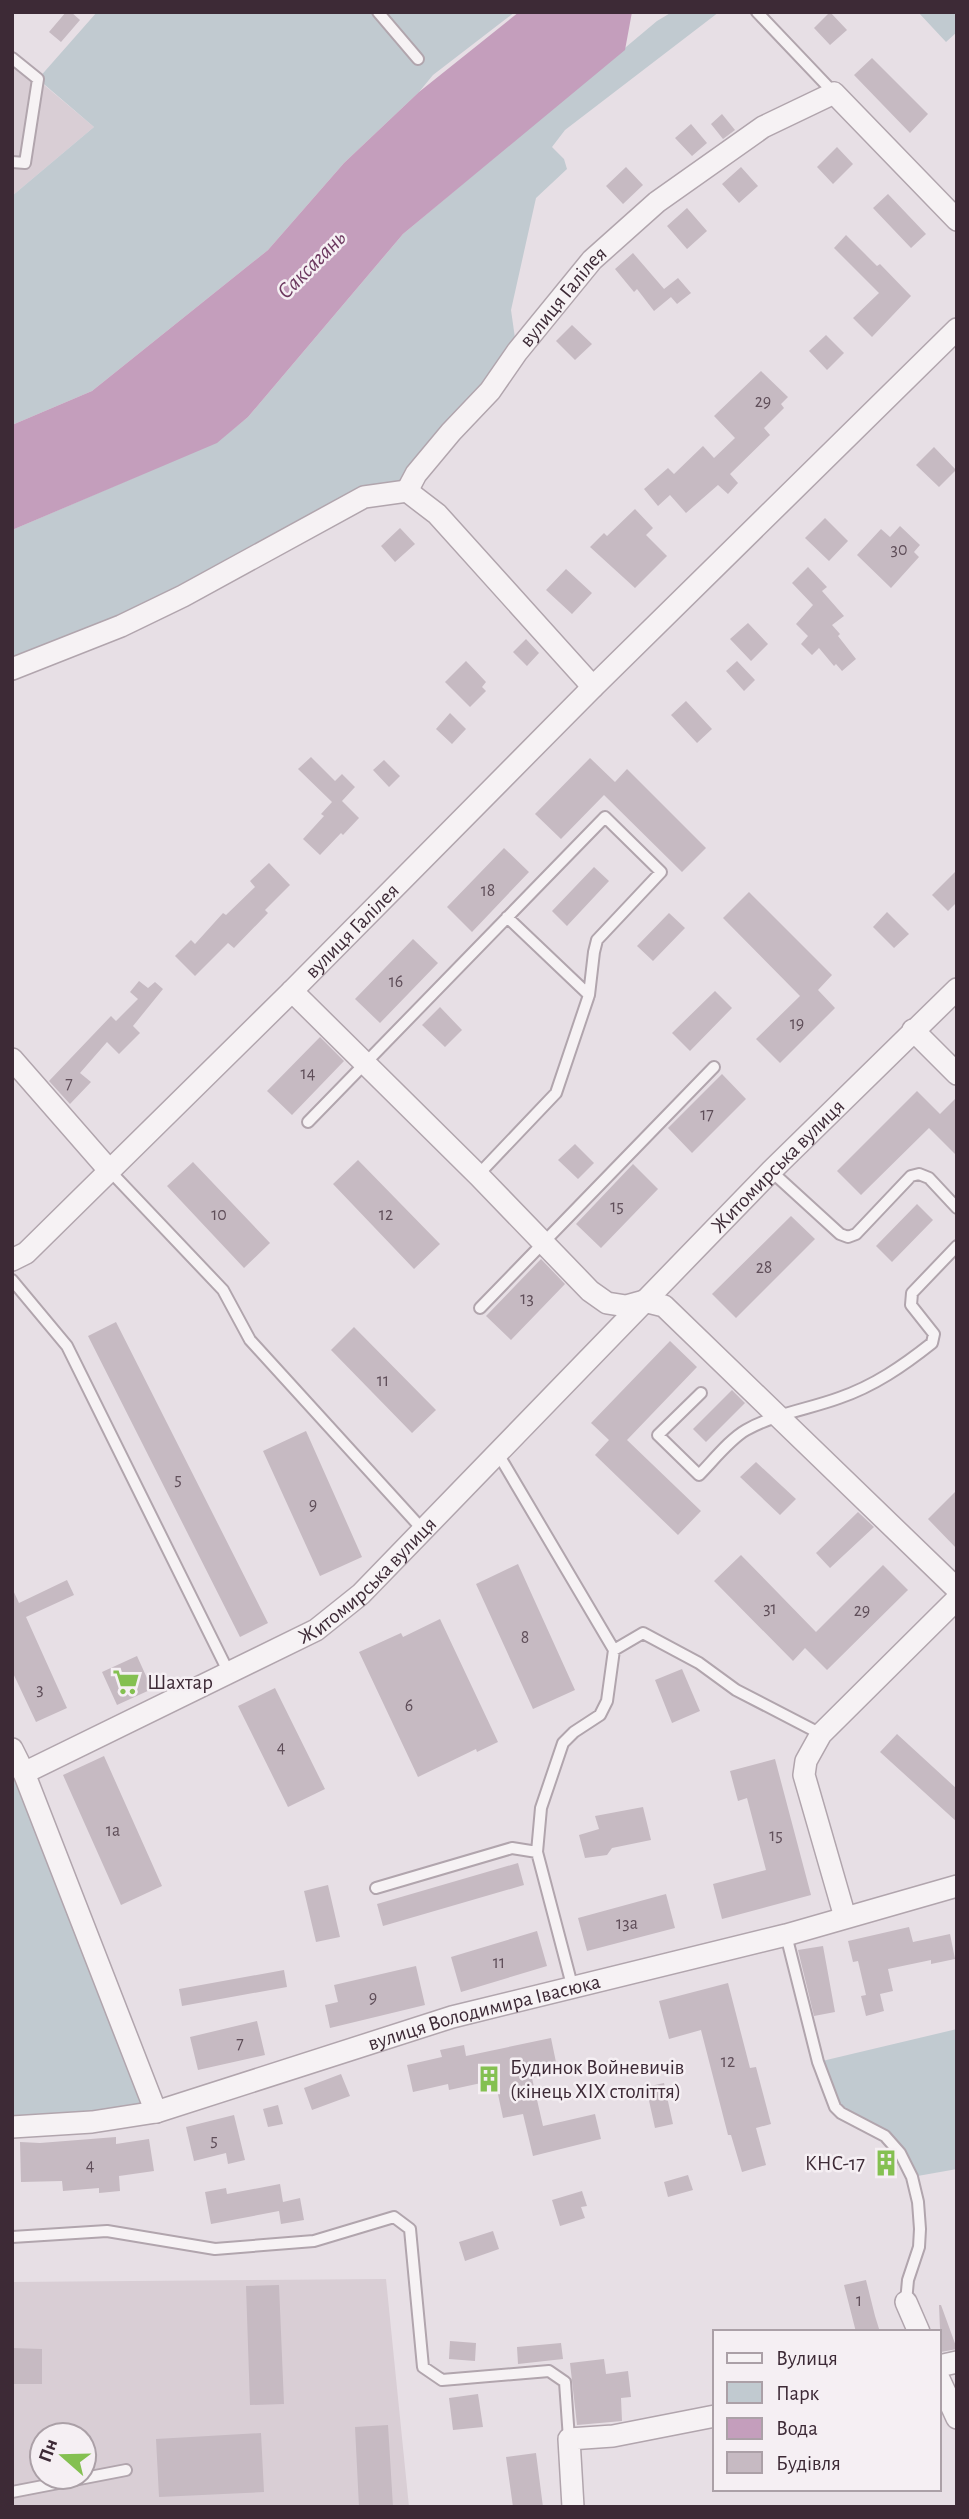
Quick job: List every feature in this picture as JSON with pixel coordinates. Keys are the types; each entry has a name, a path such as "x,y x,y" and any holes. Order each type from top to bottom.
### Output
{"street":[{"path":"834,93 957,220"},
{"name":"вулиця Галілея","path":"407,491 433,453 490,391 517,352 592,260 657,202 763,127 834,93"},
{"name":"вулиця Галілея","path":"12,1260 26,1253 292,991 593,687 957,329"},
{"path":"12,669 121,626 183,596 364,497 407,491 437,514 593,687"},
{"name":"Житомирська вулиця","path":"24,1773 316,1630 361,1594 771,1171 957,989"},
{"path":"292,991 478,1175 590,1292 607,1303 626,1306 644,1301 664,1306 957,1589"},
{"path":"913,1030 957,1074"},
{"path":"12,1059 109,1170"},
{"path":"845,1917 804,1775 806,1761 821,1734 957,1599"},
{"path":"12,1749 24,1773 156,2112"},
{"name":"вулиця Володимира Івасюка","path":"12,2127 92,2122 156,2112 452,2017 786,1935 957,1886"},
{"path":"906,2302 918,2330"},
{"path":"941,2383 957,2418"},
{"path":"573,2507 569,2439 613,2436 713,2416"}],"lane":[{"path":"378,12 418,59"},
{"path":"757,12 834,93"},
{"path":"12,58 38,79 25,163 12,162"},
{"path":"308,1122 605,817 661,872 597,940 589,995 556,1093 478,1175"},
{"path":"507,918 589,995"},
{"path":"480,1308 714,1067"},
{"path":"109,1170 223,1290 250,1340 423,1530"},
{"path":"771,1171 840,1234 848,1237 856,1234 911,1176 919,1174 929,1178 957,1208"},
{"path":"701,1393 659,1435 699,1475 745,1430 840,1398 891,1374 932,1343 934,1334 911,1306 912,1293 957,1246"},
{"path":"12,1280 67,1346 229,1673"},
{"path":"497,1452 614,1650 607,1701 600,1715 574,1732 563,1743 541,1808 537,1852 573,1989"},
{"path":"614,1650 643,1633 699,1663 736,1690 821,1734"},
{"path":"376,1888 512,1848 537,1852"},
{"path":"786,1935 818,2062 835,2106 841,2113 885,2136 900,2153 912,2177 918,2202 920,2229 916,2261 908,2280 906,2302"},
{"path":"12,2237 107,2231 215,2249 314,2241 394,2217 410,2228 423,2367 442,2380 549,2371 565,2382 569,2439"},
{"path":"12,2492 126,2470"}],"shaded area":[{"path":"12,58 94,127 12,196"},
{"path":"386,2279 409,2507 12,2507 12,2282"}],"green space":[{"path":"97,12 515,12 433,75 419,92 344,163 268,250 92,391 12,425 12,196 94,127 38,79"},
{"path":"672,12 719,12 565,130 552,147 564,159 567,169 536,198 511,310 517,352 416,474 384,493 12,669 12,530 217,442 248,417 403,234 657,21"},
{"path":"918,12 957,12 957,32 946,42"},
{"path":"12,1749 156,2112 12,2127"},
{"path":"957,2029 957,2169 912,2177 885,2136 841,2113 818,2062"}],"water":[{"name":"Саксагань","path":"519,12 632,12 625,50 403,234 248,417 217,443 12,530 12,425 92,391 268,250 344,163 419,92"}],"building":[{"path":"66,12 71,12 80,20 61,42 49,32"},
{"path":"830,12 847,30 830,45 814,28"},
{"path":"872,58 928,114 910,133 854,75"},
{"path":"722,114 735,130 723,139 711,124"},
{"path":"691,124 707,143 692,156 675,138"},
{"path":"837,147 853,164 833,184 817,167"},
{"path":"626,167 643,185 623,204 606,186"},
{"path":"741,167 758,186 739,203 722,184"},
{"path":"888,194 926,234 911,248 873,208"},
{"path":"687,208 707,231 687,249 667,226"},
{"path":"846,235 877,266 880,264 911,296 872,337 853,318 879,293 834,248"},
{"path":"633,253 671,297 654,311 637,289 634,292 615,269"},
{"path":"678,278 691,293 677,304 664,289"},
{"path":"572,325 592,344 575,360 556,341"},
{"path":"826,335 844,353 827,370 809,351"},
{"path":"761,371 788,397 781,404 784,408 764,428 770,435 730,474 738,483 728,494 718,485 686,513 670,495 658,506 644,489 668,468 674,474 703,446 714,458 735,438 714,416"},
{"path":"934,447 956,470 939,487 916,465"},
{"path":"635,509 653,528 646,535 667,556 635,588 590,547 604,533 607,536"},
{"path":"825,518 848,541 829,561 805,538"},
{"path":"900,526 920,545 914,552 919,557 891,588 857,555 881,529 890,537"},
{"path":"400,528 415,544 395,562 381,546"},
{"path":"808,567 827,587 822,591 844,616 832,625 856,659 842,671 836,664 834,666 819,648 812,655 801,644 808,636 796,624 813,605 792,583"},
{"path":"566,569 592,593 572,614 546,590"},
{"path":"748,623 768,644 751,661 730,639"},
{"path":"526,639 539,653 527,666 513,652"},
{"path":"466,661 486,682 482,687 486,691 470,707 445,682"},
{"path":"737,661 755,680 744,691 726,671"},
{"path":"686,701 712,729 697,743 671,715"},
{"path":"450,713 466,729 452,744 436,729"},
{"path":"311,757 335,781 342,774 355,787 342,801 359,818 320,855 303,839 324,816 321,814 332,802 298,769"},
{"path":"590,758 615,782 627,769 706,848 682,872 604,795 561,839 535,814"},
{"path":"384,760 400,776 389,787 373,770"},
{"path":"504,848 529,872 472,932 447,907"},
{"path":"269,863 290,885 265,910 268,913 234,948 228,943 195,976 175,956 191,940 195,944 223,913 226,915 255,887 250,881"},
{"path":"594,867 609,881 567,926 552,911"},
{"path":"957,870 957,902 948,911 932,895"},
{"path":"749,892 832,975 818,990 835,1008 780,1063 756,1039 800,996 723,918"},
{"path":"887,912 909,934 894,948 873,927"},
{"path":"669,913 685,928 653,961 637,946"},
{"path":"413,939 438,963 380,1023 355,999"},
{"path":"139,981 148,988 155,982 163,989 133,1026 140,1033 119,1054 107,1042 80,1073 91,1082 70,1104 49,1081 111,1016 116,1021 138,999 130,992"},
{"path":"715,991 732,1008 690,1051 672,1033"},
{"path":"440,1007 462,1030 445,1047 422,1025"},
{"path":"320,1037 344,1061 292,1115 267,1091"},
{"path":"722,1074 746,1099 692,1153 668,1128"},
{"path":"917,1091 940,1114 957,1097 957,1156 929,1128 861,1195 837,1171"},
{"path":"575,1144 594,1163 578,1179 558,1160"},
{"path":"358,1160 440,1244 414,1269 333,1184"},
{"path":"193,1162 270,1243 244,1268 167,1186"},
{"path":"633,1164 658,1189 601,1248 576,1224"},
{"path":"917,1204 933,1220 892,1262 876,1246"},
{"path":"791,1216 815,1239 736,1318 712,1294"},
{"path":"541,1259 565,1284 511,1340 486,1316"},
{"path":"116,1322 268,1623 240,1637 88,1336"},
{"path":"354,1327 436,1410 412,1433 331,1350"},
{"path":"670,1341 697,1367 627,1440 701,1511 678,1535 595,1455 609,1440 591,1423"},
{"path":"732,1390 745,1403 706,1442 693,1429"},
{"path":"306,1431 362,1557 320,1576 263,1451"},
{"path":"756,1462 796,1499 780,1515 740,1477"},
{"path":"957,1490 957,1549 928,1519"},
{"path":"858,1512 874,1527 830,1568 816,1553"},
{"path":"741,1555 816,1632 883,1565 908,1590 827,1670 805,1648 793,1661 714,1581"},
{"path":"518,1564 575,1690 533,1709 476,1584"},
{"path":"67,1580 74,1595 26,1617 67,1708 36,1722 12,1671 12,1588 19,1603"},
{"path":"440,1619 498,1742 477,1752 476,1749 418,1777 359,1652 401,1633 403,1637"},
{"path":"137,1656 152,1689 117,1705 102,1672"},
{"path":"682,1669 700,1711 672,1723 655,1680"},
{"path":"275,1688 325,1789 288,1807 238,1706"},
{"path":"897,1734 957,1789 957,1822 880,1752"},
{"path":"104,1756 162,1886 121,1905 63,1775"},
{"path":"775,1759 811,1895 722,1919 713,1884 766,1870 747,1798 738,1801 730,1771"},
{"path":"643,1807 651,1840 612,1848 607,1855 585,1858 579,1835 599,1829 595,1816"},
{"path":"518,1863 524,1885 383,1926 377,1904"},
{"path":"328,1885 340,1937 316,1942 304,1891"},
{"path":"666,1894 675,1928 587,1951 578,1918"},
{"path":"909,1927 913,1942 950,1934 955,1959 931,1964 931,1960 888,1969 893,1991 880,1994 884,2011 866,2016 861,1996 866,1995 858,1961 853,1962 848,1941"},
{"path":"537,1931 547,1966 461,1992 451,1957"},
{"path":"823,1946 835,2012 814,2016 798,1950"},
{"path":"416,1966 425,2005 330,2028 325,2005 338,2002 334,1985"},
{"path":"284,1970 287,1987 182,2006 179,1989"},
{"path":"728,1983 750,2068 756,2067 771,2124 756,2128 766,2165 742,2172 731,2135 728,2135 701,2030 669,2039 659,2001"},
{"path":"257,2021 265,2055 198,2070 190,2037"},
{"name":"Будинок Войневичів (кінець ХІХ століття)","path":"551,2038 558,2072 532,2078 543,2126 595,2114 601,2139 533,2156 523,2114 503,2118 495,2080 449,2090 448,2084 413,2092 407,2065 442,2057 440,2050 464,2045 466,2056"},
{"path":"341,2074 350,2096 312,2110 304,2088"},
{"path":"664,2083 673,2124 655,2128 646,2087"},
{"path":"278,2105 283,2124 268,2127 263,2109"},
{"path":"234,2115 245,2160 228,2164 226,2153 194,2161 186,2127"},
{"path":"116,2137 116,2144 149,2139 154,2171 119,2176 120,2191 99,2193 99,2188 63,2191 62,2181 21,2182 20,2142"},
{"name":"КНС-17","path":"890,2153 894,2158 895,2171 879,2172 878,2155"},
{"path":"688,2175 693,2190 668,2197 664,2182"},
{"path":"280,2184 283,2202 300,2198 304,2220 281,2224 279,2211 211,2224 205,2192 226,2188 227,2194"},
{"path":"582,2191 587,2206 581,2207 585,2218 560,2226 552,2200"},
{"path":"493,2231 499,2249 465,2261 459,2242"},
{"path":"866,2280 879,2330 855,2330 844,2285"},
{"path":"279,2285 284,2404 250,2405 246,2286"},
{"path":"939,2305 957,2349 941,2352"},
{"path":"450,2341 476,2343 475,2361 449,2359"},
{"path":"561,2343 563,2359 518,2364 517,2347"},
{"path":"12,2348 42,2349 42,2384 12,2384"},
{"path":"604,2359 606,2374 628,2371 631,2397 621,2398 622,2421 577,2425 570,2363"},
{"path":"478,2394 483,2427 453,2430 449,2398"},
{"path":"388,2425 393,2507 359,2507 355,2427"},
{"path":"261,2433 264,2492 159,2497 156,2439"},
{"path":"536,2453 543,2507 513,2507 506,2457"}],"place":[{"name":"Шахтар","path":"126,1682"},
{"name":"Будинок Войневичів (кінець ХІХ століття)","path":"489,2079"},
{"name":"КНС-17","path":"886,2163"}]}
